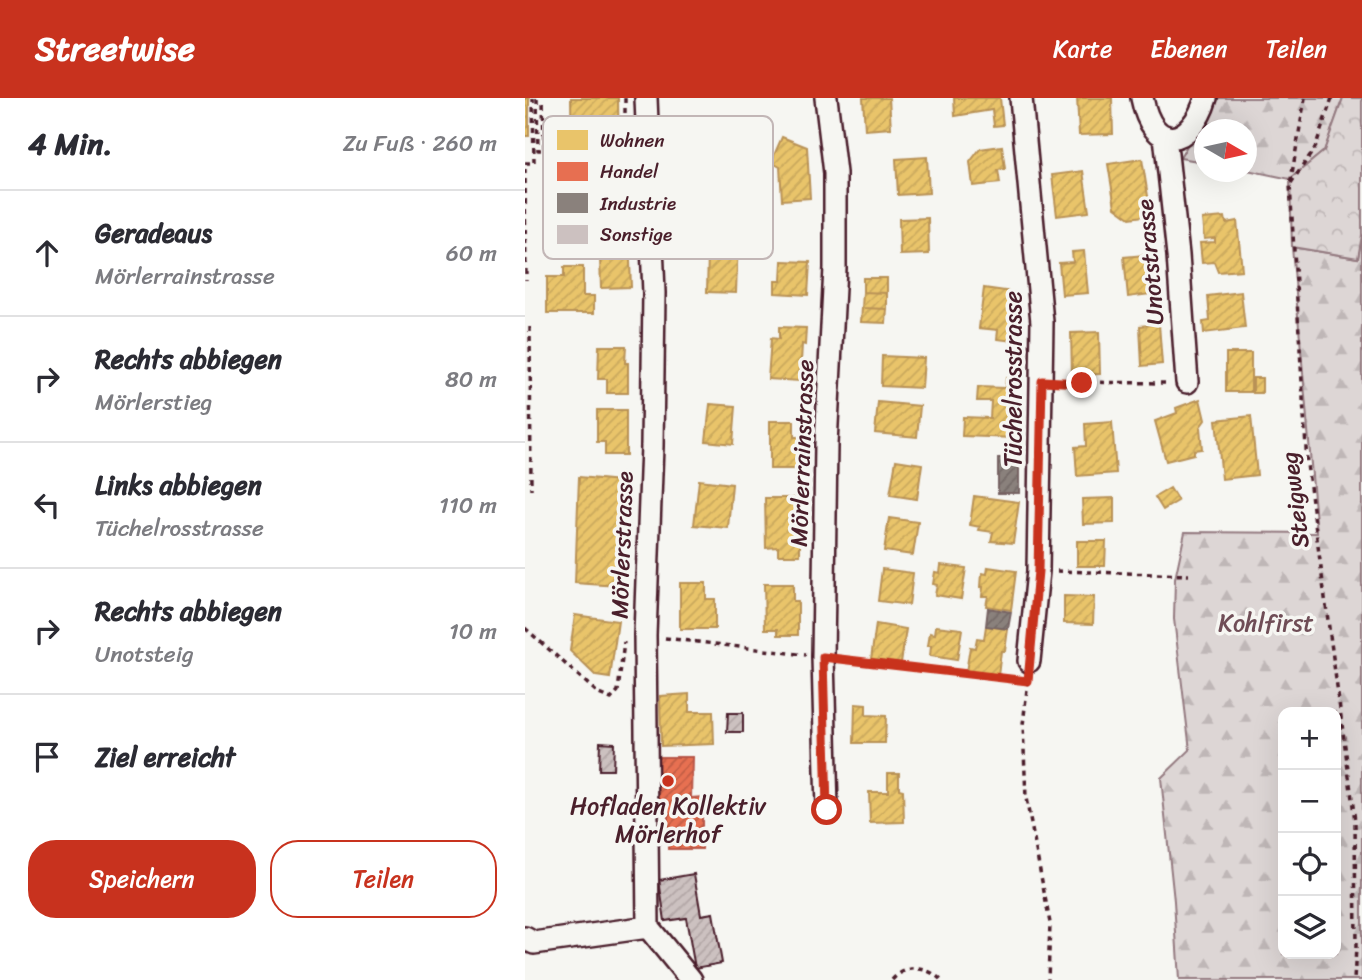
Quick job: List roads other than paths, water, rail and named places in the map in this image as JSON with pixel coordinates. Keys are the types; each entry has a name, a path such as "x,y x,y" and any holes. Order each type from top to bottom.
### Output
{"street":[{"name":"Mörlerstrasse","path":"646,98 647,116"},
{"name":"Mörlerrainstrasse","path":"826,98 835,173 835,268 826,444 823,657 827,810"},
{"name":"Tüchelrosstrasse","path":"1021,98 1042,322 1038,571 1028,671"},
{"path":"1142,98 1150,125 1165,136 1189,131 1196,122 1206,98"},
{"name":"Unotstrasse","path":"1165,136 1178,255 1187,382"},
{"name":"Mörlerstrasse","path":"648,926 645,635 652,446 653,259"},
{"path":"525,938 534,943 648,926 691,980"}],"place":[{"name":"Hofladen Kollektiv Mörlerhof","path":"668,781"}],"park label":[{"name":"Kohlfirst","path":"1266,623"}]}
